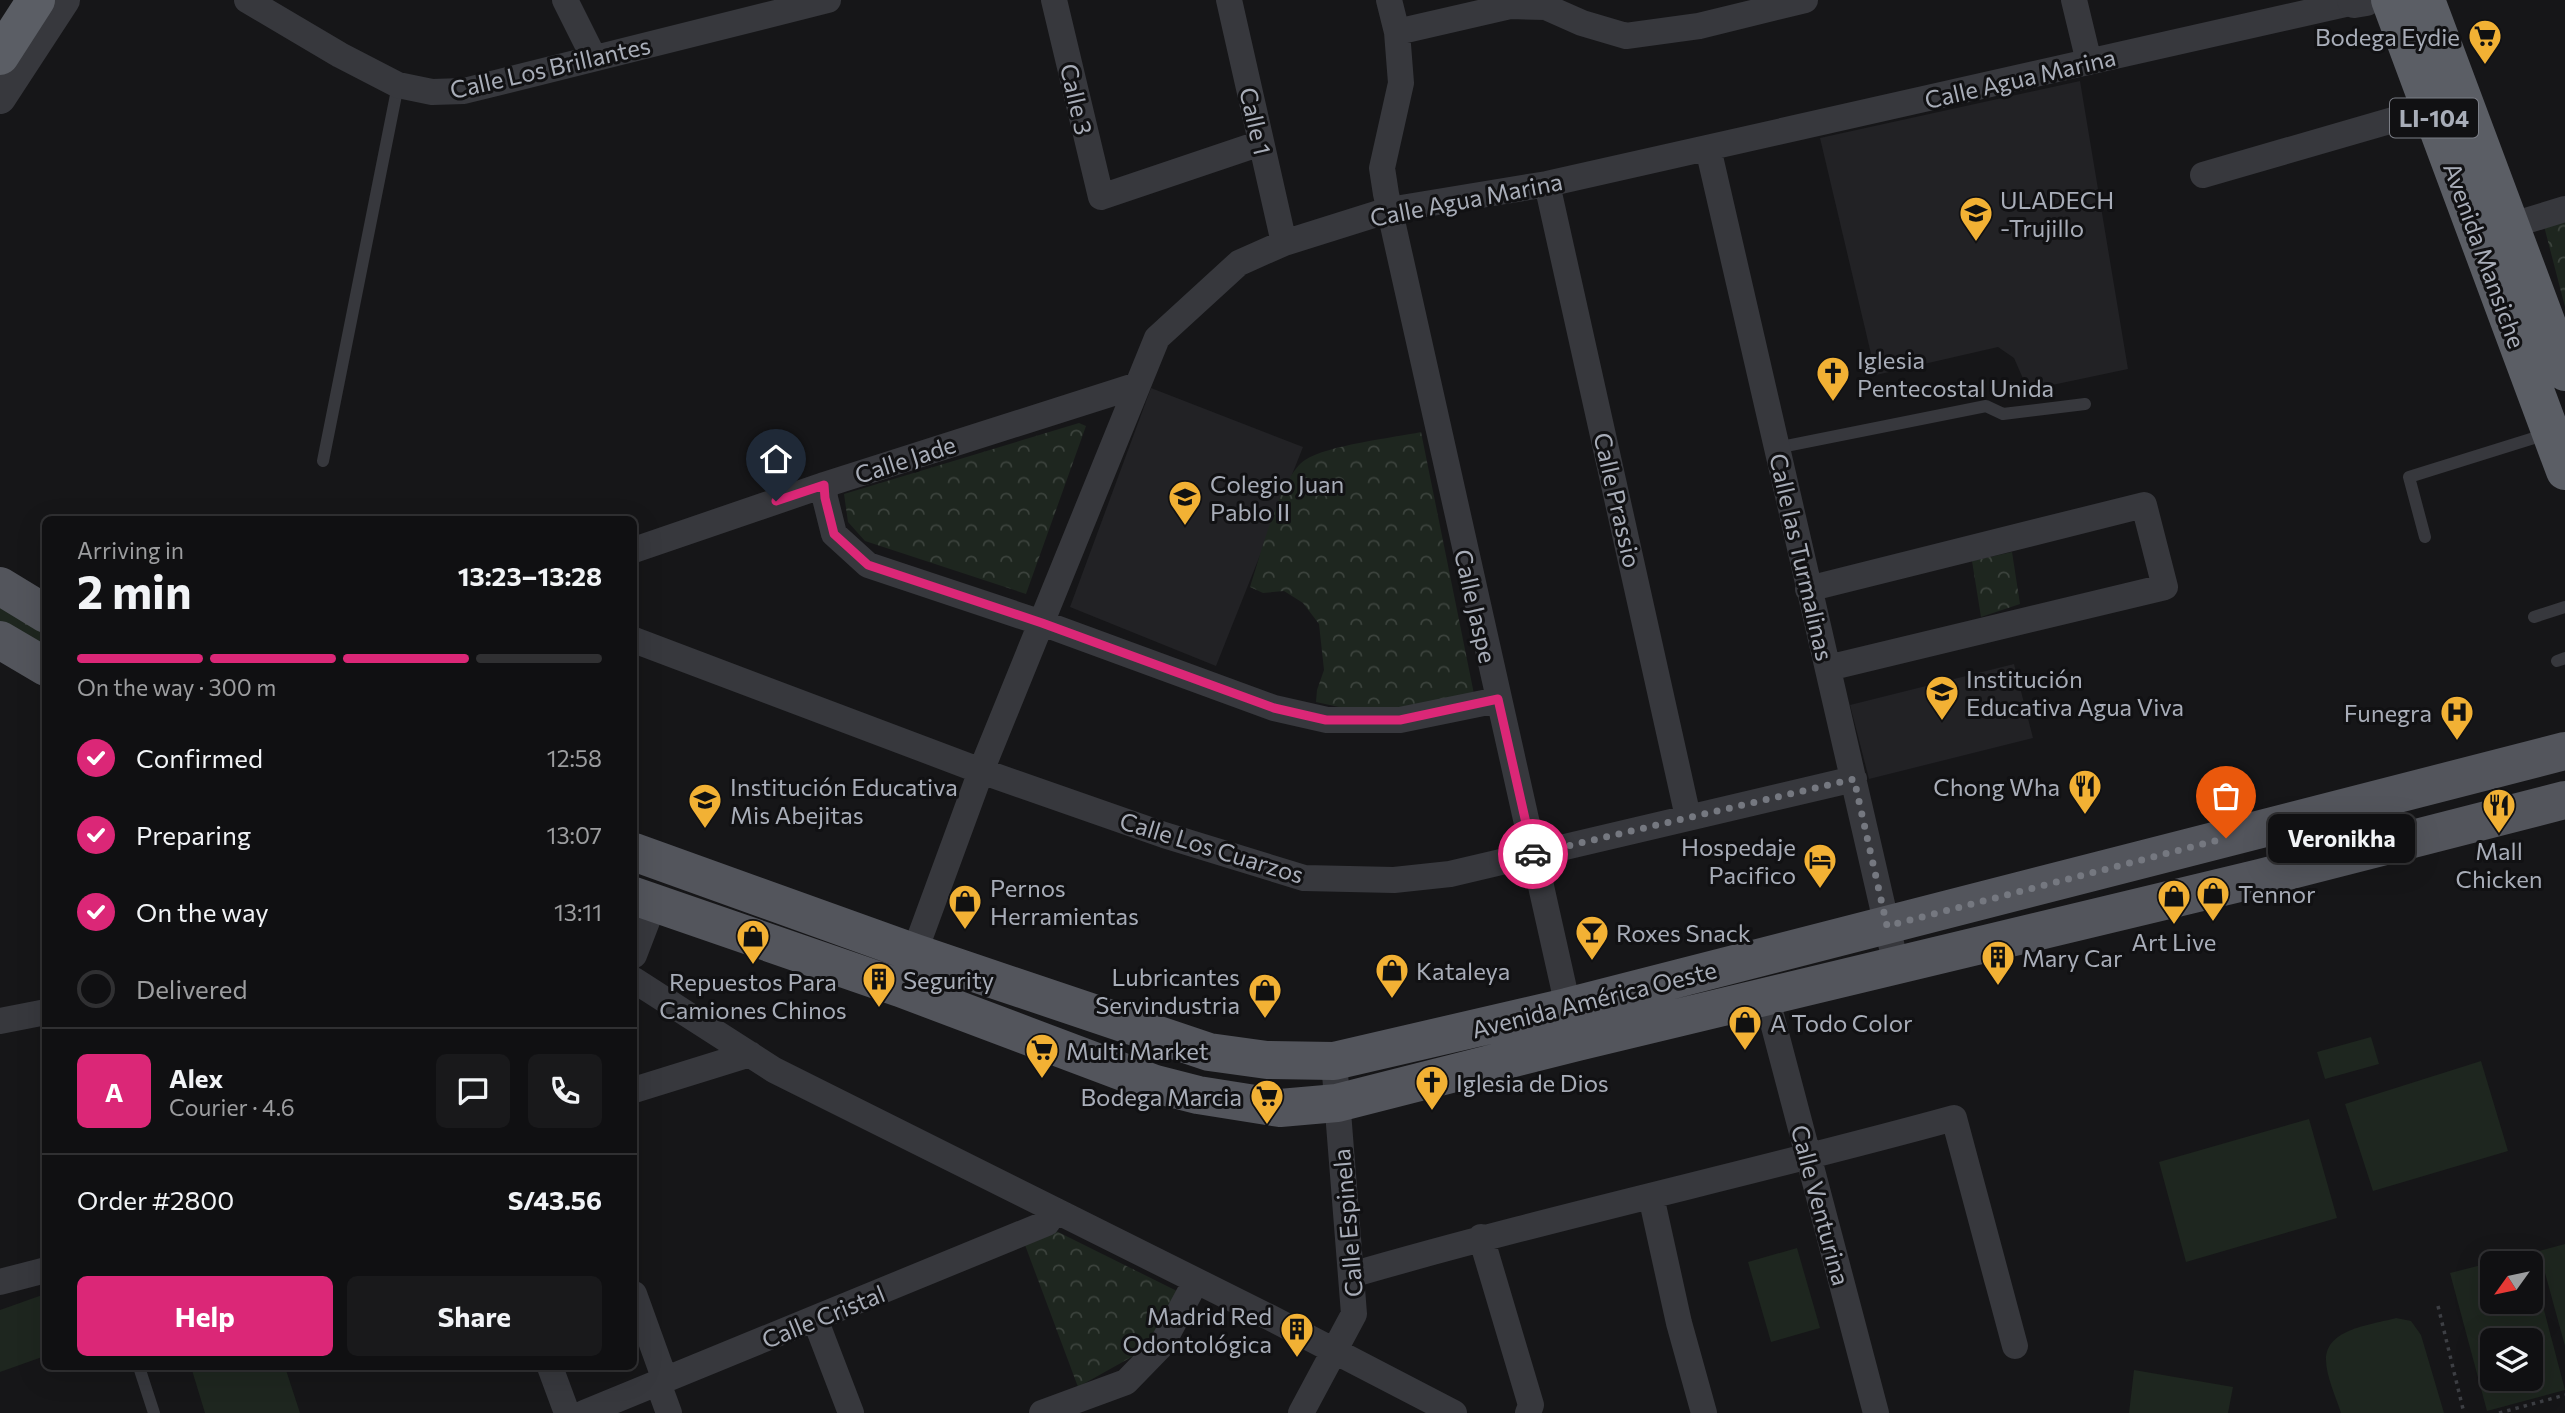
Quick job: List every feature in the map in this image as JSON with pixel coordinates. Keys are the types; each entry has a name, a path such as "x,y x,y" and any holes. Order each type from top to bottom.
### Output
{"highway":[{"path":"0,55 36,0"},
{"name":"Avenida Mansiche","path":"2426,0 2494,230"},
{"name":"Avenida Mansiche","path":"2366,1 2431,110 2494,230 2555,367 2551,433 2565,471"}],"main road":[{"path":"0,586 42,612"},
{"path":"0,640 42,665"},
{"name":"Avenida América Oeste","path":"644,900 900,988 1155,1084 1198,1095 1280,1108 1337,1103 1572,1025 1887,926 2565,751"},
{"name":"Avenida América Oeste","path":"637,853 915,953 1209,1052 1267,1060 1334,1061 1766,996 2260,878 2565,800"}],"street":[{"path":"0,98 64,0"},
{"name":"Calle Los Brillantes","path":"247,0 340,55 398,85 432,92 464,91 828,0"},
{"path":"565,0 594,58"},
{"name":"Calle 3","path":"1054,0 1101,197 1261,143"},
{"name":"Calle 1","path":"1229,0 1284,243"},
{"name":"Calle Jaspe","path":"1389,0 1397,32 1401,83 1382,169 1388,210 1572,1025"},
{"path":"1397,32 1510,6 1546,6 1582,23 1626,36 1699,26 1804,0"},
{"path":"2074,0 2088,62"},
{"name":"Calle Agua Marina","path":"900,988 981,771 1157,338 1239,263 1284,243 1388,210 1547,184 2366,1"},
{"path":"2203,175 2431,110"},
{"name":"Calle las Turmalinas","path":"1708,148 1896,965"},
{"name":"Calle Prassio","path":"1547,184 1688,817"},
{"path":"2494,230 2565,209"},
{"name":"Calle Jade","path":"637,549 824,485 1138,385"},
{"path":"824,485 834,534 868,565 1042,623 1274,708 1326,720 1400,720 1498,699"},
{"path":"1808,589 2144,505 2165,587 1828,668"},
{"name":"Calle Los Cuarzos","path":"637,641 981,771 1164,835 1304,878 1394,880 1450,874 1854,779"},
{"path":"637,938 644,900"},
{"path":"637,982 774,1070 1196,1280 1454,1413"},
{"name":"Calle Venturina","path":"1766,996 1877,1413"},
{"path":"0,1021 42,1013"},
{"path":"637,1089 750,1054"},
{"name":"Calle Espinela","path":"1301,1413 1354,1314 1334,1061"},
{"path":"1351,1275 1481,1237 1809,1158 1954,1118 2015,1346"},
{"path":"1651,1196 1679,1323 1704,1413"},
{"name":"Calle Cristal","path":"584,1413 1047,1223 1054,1210"},
{"path":"1481,1237 1531,1405 1528,1413"},
{"path":"0,1282 42,1271"},
{"path":"1042,1413 1126,1382 1161,1346 1196,1280"},
{"path":"637,1303 669,1413"},
{"path":"815,1319 851,1413"},
{"path":"551,1370 567,1413"}],"lane":[{"path":"323,461 398,85"},
{"path":"1776,448 1986,406 2003,414 2085,404"},
{"path":"2425,537 2409,477 2551,433"},
{"path":"2534,617 2565,607"},
{"path":"140,1370 154,1413"}],"path":[{"path":"2438,1306 2464,1413"},
{"path":"2499,1413 2565,1395"}],"shaded area":[{"name":"ULADECH -Trujillo","path":"2080,81 2128,369 2028,390 2014,358 1998,347 1876,375 1820,138"},
{"name":"Colegio Juan Pablo II","path":"1151,388 1303,447 1216,666 1070,607"},
{"name":"Institución Educativa Agua Viva","path":"2014,664 2033,738 1869,779 1850,705"}],"green space":[{"path":"2565,220 2565,307 2544,226"},
{"path":"1079,423 1086,426 1026,594 865,541 848,522 844,494"},
{"path":"1421,432 1474,694 1412,707 1339,707 1316,702 1324,670 1319,624 1303,603 1284,591 1263,593 1250,587 1279,499 1296,469 1315,455 1344,446"},
{"path":"2012,552 2020,604 1981,617 1972,561"},
{"path":"0,594 42,620 42,654 0,629"},
{"path":"2371,1037 2379,1064 2325,1079 2317,1052"},
{"path":"2481,1061 2508,1151 2373,1191 2345,1104"},
{"path":"2309,1119 2337,1218 2186,1262 2159,1162"},
{"path":"1056,1231 1177,1291 1159,1326 1137,1354 1078,1387 1025,1245"},
{"path":"2565,1244 2565,1346 2543,1266 2543,1251 2539,1251"},
{"path":"1797,1248 1820,1328 1771,1342 1748,1262"},
{"path":"2480,1265 2480,1314 2543,1314 2543,1306 2565,1390 2487,1411 2482,1391 2543,1391 2543,1328 2480,1328 2480,1385 2450,1273"},
{"path":"42,1295 42,1357 0,1372 0,1310"},
{"path":"2396,1318 2411,1321 2421,1335 2444,1413 2341,1413 2328,1373 2328,1349 2342,1334"},
{"path":"192,1370 286,1370 300,1413 205,1413"},
{"path":"2134,1370 2233,1387 2228,1413 2129,1413"}],"way so far":[{"path":"1533,854 1854,779 1887,926 2226,838"}],"place":[{"name":"Bodega Eydie","path":"2485,66"},
{"name":"ULADECH -Trujillo","path":"1976,243"},
{"name":"Iglesia Pentecostal Unida","path":"1833,403"},
{"name":"Colegio Juan Pablo II","path":"1185,527"},
{"name":"Institución Educativa Agua Viva","path":"1942,722"},
{"name":"Funegra","path":"2457,742"},
{"name":"Chong Wha","path":"2085,816"},
{"name":"Institución Educativa Mis Abejitas","path":"705,830"},
{"name":"Mall Chicken","path":"2499,835"},
{"name":"Veronikha","path":"2226,838"},
{"name":"Hospedaje Pacifico","path":"1820,890"},
{"name":"Tennor","path":"2213,923"},
{"name":"Art Live","path":"2174,926"},
{"name":"Pernos Herramientas","path":"965,931"},
{"name":"Roxes Snack","path":"1592,962"},
{"name":"Repuestos Para Camiones Chinos","path":"753,966"},
{"name":"Mary Car","path":"1998,987"},
{"name":"Kataleya","path":"1392,1000"},
{"name":"Segurity","path":"879,1009"},
{"name":"Lubricantes Servindustria","path":"1265,1020"},
{"name":"A Todo Color","path":"1745,1052"},
{"name":"Multi Market","path":"1042,1080"},
{"name":"Iglesia de Dios","path":"1432,1112"},
{"name":"Bodega Marcia","path":"1267,1126"},
{"name":"Madrid Red Odontológica","path":"1297,1359"}],"route":[{"path":"776,501 824,485 834,534 868,565 1042,623 1274,708 1326,720 1400,720 1498,699 1533,854"}]}
